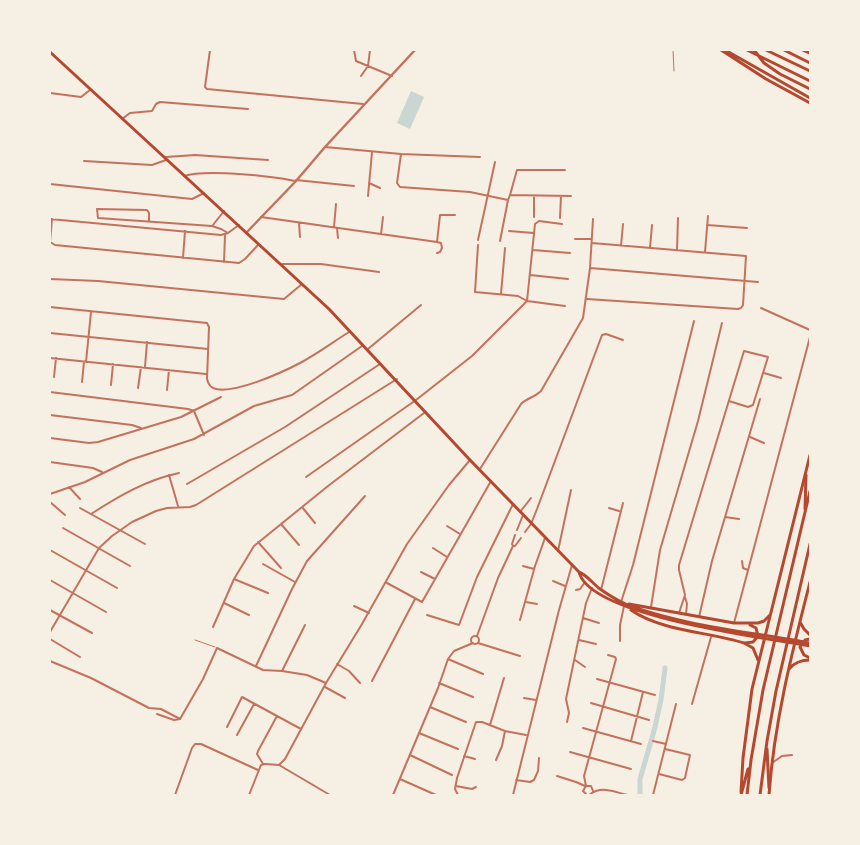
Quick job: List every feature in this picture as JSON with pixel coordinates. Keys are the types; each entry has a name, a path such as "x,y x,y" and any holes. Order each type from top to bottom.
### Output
{"main road":[{"path":"721,50 766,80 810,103"},
{"path":"725,50 809,96"},
{"path":"747,50 810,81"},
{"path":"754,50 764,63 780,74 810,89"},
{"path":"766,50 810,71"},
{"path":"784,50 810,63"},
{"path":"803,50 810,53"},
{"path":"50,52 282,264 351,331 470,460 579,572 601,590 646,618 674,627 712,634 744,643 753,642 758,636 756,628 744,623"},
{"path":"741,795 744,749 752,688 810,455"},
{"path":"805,517 806,475"},
{"path":"747,795 763,690 810,491"},
{"path":"760,795 767,741 791,620 810,544"},
{"path":"579,572 580,577 592,588 625,605 684,624 810,644"},
{"path":"769,788 788,670 810,582"},
{"path":"625,605 734,623 758,623 764,621 771,614"},
{"path":"629,608 657,615"},
{"path":"800,621 810,637 805,640 800,649 810,659"},
{"path":"744,643 755,652 758,660"},
{"path":"788,670 793,664 810,659"},
{"path":"767,741 769,795"},
{"path":"741,795 751,760"}],"street":[{"path":"210,50 205,87 207,90 366,105"},
{"path":"354,50 356,61 392,76"},
{"path":"361,76 368,66 370,50"},
{"path":"247,232 415,50"},
{"path":"50,93 81,97 90,90"},
{"path":"122,119 130,112 152,112 156,104 160,102 248,109"},
{"path":"325,147 401,154 480,157"},
{"path":"368,196 372,152"},
{"path":"401,154 397,183 400,187 470,192 508,200"},
{"path":"84,161 152,165 165,158 195,155 268,160"},
{"path":"478,240 495,162"},
{"path":"500,241 508,200 517,170 565,170"},
{"path":"184,176 198,172 354,186"},
{"path":"369,183 380,188"},
{"path":"50,184 192,199 204,193"},
{"path":"510,195 570,196"},
{"path":"534,196 534,217"},
{"path":"560,218 561,196"},
{"path":"336,204 335,228 338,238"},
{"path":"149,221 147,210 97,209 98,218 212,226 221,229 226,234 224,262"},
{"path":"212,226 224,211"},
{"path":"437,242 440,215 455,215"},
{"path":"705,252 708,216"},
{"path":"261,217 437,242 441,243 442,248 437,253"},
{"path":"381,234 383,217"},
{"path":"676,250 678,218"},
{"path":"239,225 226,234 51,219 50,242 52,245 242,263 259,243"},
{"path":"480,470 521,404 541,391 583,318 587,299 593,219"},
{"path":"306,477 416,400 472,356 527,301 535,224 537,222 562,224"},
{"path":"299,223 300,237"},
{"path":"621,246 623,224"},
{"path":"707,224 747,228"},
{"path":"650,248 652,225"},
{"path":"183,258 185,231"},
{"path":"509,231 534,233"},
{"path":"575,239 592,239"},
{"path":"587,299 738,309 743,305 746,256 592,243"},
{"path":"478,244 475,292 518,296 527,301 566,306"},
{"path":"501,294 505,248"},
{"path":"533,250 570,253"},
{"path":"282,264 321,264 379,272"},
{"path":"590,268 758,282"},
{"path":"530,276 568,280"},
{"path":"50,280 98,281 284,299 302,284"},
{"path":"368,349 421,305"},
{"path":"50,307 207,323 209,327 206,374 208,383 212,388 224,390 239,388 301,363 351,331"},
{"path":"761,308 810,330"},
{"path":"82,382 91,311"},
{"path":"621,602 633,566 694,321"},
{"path":"651,608 660,550 698,421 722,323"},
{"path":"50,333 208,349"},
{"path":"525,532 532,524 602,335 606,334 623,340"},
{"path":"734,623 810,337"},
{"path":"145,367 148,342"},
{"path":"50,494 85,482 102,472 130,460 184,444 204,435 254,406 292,395 364,344"},
{"path":"686,614 687,604 679,567 729,400 745,350 768,357 753,405 751,407 729,400"},
{"path":"50,358 206,374"},
{"path":"54,377 56,358"},
{"path":"187,484 285,427 381,363"},
{"path":"111,385 113,364"},
{"path":"138,388 141,367"},
{"path":"167,390 169,370"},
{"path":"764,373 781,378"},
{"path":"50,632 99,548 119,530 146,515 167,508 196,505 397,379"},
{"path":"50,392 183,408 194,411"},
{"path":"50,438 93,443 181,417 221,397"},
{"path":"699,617 706,582 760,400"},
{"path":"194,411 204,435"},
{"path":"213,627 234,579 249,552 258,542 426,411"},
{"path":"50,415 132,425 141,428"},
{"path":"749,437 764,443"},
{"path":"278,765 286,759 326,683 369,613 407,544 448,485 470,460"},
{"path":"50,462 93,468 102,472"},
{"path":"91,514 126,492 179,473"},
{"path":"169,475 178,506"},
{"path":"386,583 421,602 423,601 491,481"},
{"path":"69,487 80,499"},
{"path":"558,551 571,490"},
{"path":"256,666 295,582 307,561 365,496"},
{"path":"520,512 531,498"},
{"path":"50,502 64,515"},
{"path":"601,590 623,503"},
{"path":"428,614 459,625 477,577 513,504"},
{"path":"302,507 315,523"},
{"path":"80,508 144,544"},
{"path":"609,508 620,511"},
{"path":"517,530 523,516"},
{"path":"725,516 739,519"},
{"path":"281,524 299,545"},
{"path":"447,526 460,534"},
{"path":"63,528 130,566"},
{"path":"478,643 479,639 477,636 498,578 513,546 515,535"},
{"path":"513,546 521,538"},
{"path":"520,620 545,538"},
{"path":"258,542 281,568"},
{"path":"432,548 447,557"},
{"path":"50,550 117,588"},
{"path":"742,560 743,568 748,570"},
{"path":"263,564 295,582"},
{"path":"513,795 526,736 572,565"},
{"path":"522,566 534,570"},
{"path":"421,572 435,579"},
{"path":"234,579 268,593"},
{"path":"50,580 106,612"},
{"path":"553,581 565,586"},
{"path":"576,590 585,582"},
{"path":"567,722 569,713 566,699 583,618 592,588"},
{"path":"679,613 685,595"},
{"path":"372,681 415,599"},
{"path":"526,602 537,604"},
{"path":"224,603 250,615"},
{"path":"620,641 620,625 625,605"},
{"path":"354,606 369,613"},
{"path":"50,610 92,634"},
{"path":"583,618 599,623"},
{"path":"282,670 305,625"},
{"path":"692,704 712,634"},
{"path":"473,643 472,638 477,636"},
{"path":"50,639 80,657"},
{"path":"579,640 596,644"},
{"path":"393,795 448,659 454,651 473,643 478,643 520,656"},
{"path":"180,719 203,679 217,648 268,671 282,670 307,675 326,683"},
{"path":"608,656 616,658 584,776 586,786 583,794 588,795 593,791 602,789 628,795"},
{"path":"448,659 483,674"},
{"path":"575,660 585,667"},
{"path":"50,661 91,678 145,706 152,709 161,709 180,719"},
{"path":"338,664 350,671 360,683"},
{"path":"490,725 504,678"},
{"path":"597,679 655,695"},
{"path":"439,683 473,697"},
{"path":"324,687 345,698"},
{"path":"631,741 643,692"},
{"path":"226,726 242,697 301,729"},
{"path":"524,698 536,700"},
{"path":"237,734 254,703"},
{"path":"591,704 649,720"},
{"path":"653,795 676,704"},
{"path":"430,707 466,722"},
{"path":"157,714 174,720 180,719"},
{"path":"262,764 257,754 277,716"},
{"path":"458,795 456,786 476,722 526,736"},
{"path":"583,728 641,744"},
{"path":"496,760 502,746 505,731"},
{"path":"419,732 458,749"},
{"path":"653,741 666,745"},
{"path":"175,795 192,748 196,744 201,744 258,770"},
{"path":"659,774 682,780 685,778 690,756 665,749"},
{"path":"570,752 631,769"},
{"path":"410,755 452,775"},
{"path":"772,764 782,756 792,755"},
{"path":"464,756 475,759"},
{"path":"516,780 530,782 534,780 538,771 539,758"},
{"path":"262,764 278,765 330,795"},
{"path":"250,795 258,770 262,764"},
{"path":"557,776 591,786 593,791"},
{"path":"400,779 436,795"},
{"path":"456,786 472,789 476,787"},
{"path":"608,795 609,791"}],"lane":[{"path":"674,50 674,71"},
{"path":"195,640 217,648"}],"shaded area":[{"path":"411,91 424,97 410,129 397,123"}],"waterway":[{"path":"640,795 640,779 661,700 665,668"}]}
